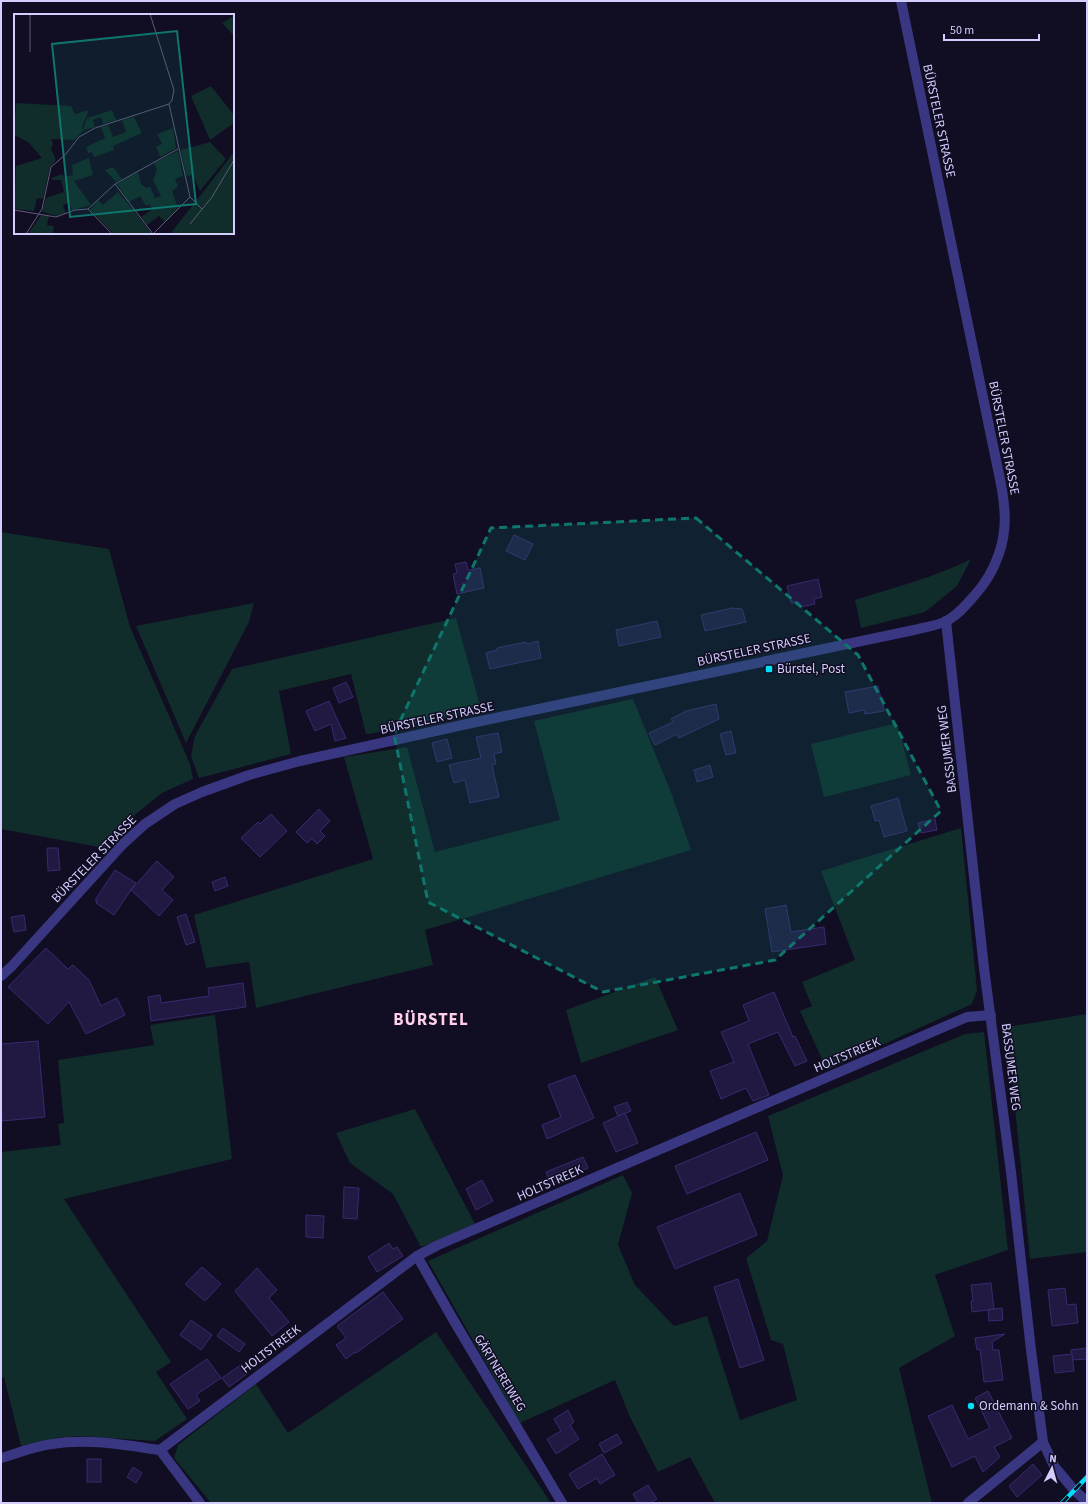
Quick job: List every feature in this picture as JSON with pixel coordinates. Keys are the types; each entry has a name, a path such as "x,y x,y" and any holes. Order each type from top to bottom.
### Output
{"street":[{"name":"BÜRSTELER STRASSE","path":"1,976 12,966 123,844 145,824 175,804 202,792 249,775 300,761 467,724 914,630 946,621 966,605 982,587 1001,551 1004,529 1004,507 996,460 901,1"},
{"name":"BASSUMER WEG","path":"946,621 984,968 1043,1442 1054,1466 1074,1490 1087,1502"},
{"name":"HOLTSTREEK","path":"160,1450 417,1256 438,1245 967,1018 991,1015"},
{"name":"GÄRTNEREIWEG","path":"417,1256 562,1503"},
{"path":"1,1458 51,1444 70,1442 98,1442 160,1450 200,1503"},
{"path":"968,1503 1043,1442"}],"highlighted area":[{"path":"696,518 858,655 941,811 775,960 603,992 428,902 394,734 491,528"}],"green space":[{"path":"1,532 109,549 130,627 190,764 193,779 162,793 110,835 104,848 1,829"},
{"path":"971,559 957,586 925,612 861,628 855,600 929,577"},
{"path":"254,603 249,622 186,743 136,626"},
{"path":"456,618 481,709 366,734 351,674 279,691 291,754 199,778 191,756 195,736 232,669"},
{"path":"633,699 672,795 691,850 425,930 433,965 256,1008 249,962 206,968 194,915 373,859 344,757 407,747 435,852 560,820 534,721"},
{"path":"897,723 911,775 824,797 811,744"},
{"path":"961,828 977,990 972,1004 827,1070 800,1011 812,1006 802,982 855,960 821,871"},
{"path":"655,977 678,1030 581,1063 566,1010"},
{"path":"1087,1014 1087,1252 1030,1259 1007,1027"},
{"path":"215,1015 232,1159 64,1199 171,1362 156,1372 187,1419 155,1441 80,1436 56,1438 21,1446 4,1377 1,1378 1,1152 61,1145 58,1124 64,1123 58,1060 154,1045 150,1025"},
{"path":"984,1032 1008,1250 935,1275 955,1336 899,1368 932,1503 715,1503 690,1457 658,1472 630,1417 615,1380 520,1423 428,1261 623,1175 632,1193 618,1245 635,1285 674,1326 707,1316 740,1420 797,1400 783,1344 771,1340 746,1258 767,1241 783,1175 768,1116 965,1034"},
{"path":"415,1109 475,1224 421,1247 393,1194 350,1163 336,1133"},
{"path":"436,1332 551,1503 211,1503 174,1458 178,1445 256,1384 288,1433"}],"building":[{"path":"514,535 533,544 525,560 506,551"},
{"path":"466,562 468,570 480,568 484,588 457,594 453,574 457,573 455,564"},
{"path":"818,579 822,597 814,599 815,604 800,607 799,602 791,603 787,586"},
{"path":"732,608 742,609 746,622 705,631 701,615"},
{"path":"657,621 661,637 619,646 616,630"},
{"path":"538,641 541,658 490,669 486,653 497,650 497,648"},
{"path":"346,682 353,697 339,703 333,688"},
{"path":"878,686 884,711 865,714 864,710 849,713 845,692"},
{"path":"329,701 346,738 335,741 331,724 315,731 306,711"},
{"path":"716,704 719,719 679,738 677,734 655,745 649,733 673,722 671,719 686,711"},
{"path":"731,731 736,753 726,755 720,734"},
{"path":"498,733 502,752 494,754 496,764 492,765 499,797 470,803 465,780 454,783 449,765 481,758 476,737"},
{"path":"447,739 452,758 437,762 432,743"},
{"path":"710,765 713,777 697,782 694,770"},
{"path":"898,798 907,831 884,837 879,820 875,821 871,806"},
{"path":"319,809 330,821 320,831 325,836 317,844 312,839 307,843 296,832"},
{"path":"271,814 287,831 260,857 241,838 258,822 260,824"},
{"path":"935,819 937,830 921,833 918,823"},
{"path":"47,848 58,848 60,870 48,871"},
{"path":"157,861 174,877 162,890 173,900 159,916 131,890"},
{"path":"115,870 136,883 114,915 96,903 97,901 95,900"},
{"path":"225,877 228,886 215,891 212,882"},
{"path":"786,905 791,932 824,927 826,944 772,952 765,909"},
{"path":"186,914 195,942 186,945 177,917"},
{"path":"24,915 26,930 14,932 11,917"},
{"path":"46,948 68,969 73,965 89,980 101,1006 117,998 125,1015 86,1034 69,1002 48,1024 8,987"},
{"path":"243,983 246,1007 151,1021 148,997 160,995 161,1003 209,996 208,988"},
{"path":"774,992 793,1037 795,1036 807,1061 795,1066 778,1032 748,1044 769,1095 753,1101 746,1088 721,1099 710,1071 734,1062 721,1032 749,1021 743,1005"},
{"path":"38,1041 45,1117 2,1121 1,1044"},
{"path":"575,1075 594,1118 547,1139 542,1125 561,1117 548,1085"},
{"path":"627,1102 631,1111 618,1116 614,1107"},
{"path":"625,1113 638,1143 616,1152 603,1123"},
{"path":"756,1132 768,1160 687,1194 675,1166"},
{"path":"583,1157 588,1168 551,1184 546,1172"},
{"path":"482,1180 493,1201 476,1210 466,1189"},
{"path":"344,1187 359,1188 357,1219 343,1218"},
{"path":"740,1193 757,1235 675,1269 657,1227"},
{"path":"306,1215 324,1216 323,1238 306,1237"},
{"path":"389,1243 393,1249 397,1247 403,1256 377,1272 368,1257"},
{"path":"202,1267 221,1284 205,1301 185,1284"},
{"path":"257,1268 277,1290 269,1298 289,1322 272,1336 235,1291"},
{"path":"738,1279 764,1360 740,1368 714,1287"},
{"path":"991,1283 994,1309 972,1312 971,1301 973,1301 971,1285"},
{"path":"1065,1288 1067,1305 1076,1304 1078,1323 1052,1326 1048,1290"},
{"path":"383,1292 403,1319 346,1359 336,1345 346,1338 337,1326"},
{"path":"1002,1308 1003,1320 989,1321 988,1310"},
{"path":"191,1320 212,1335 201,1350 180,1335"},
{"path":"223,1328 245,1344 239,1352 217,1336"},
{"path":"1005,1334 992,1342 993,1350 999,1350 1003,1380 984,1382 980,1349 977,1350 975,1338"},
{"path":"1087,1348 1087,1359 1072,1360 1071,1350"},
{"path":"1072,1354 1074,1371 1055,1373 1053,1356"},
{"path":"207,1359 221,1378 196,1395 200,1401 188,1409 170,1384"},
{"path":"242,1364 248,1373 229,1387 222,1378"},
{"path":"988,1391 1012,1438 994,1447 1000,1457 983,1472 975,1456 952,1467 928,1416 952,1405 968,1439 990,1428 975,1398"},
{"path":"568,1410 574,1422 570,1425 579,1439 556,1454 547,1439 561,1431 554,1419"},
{"path":"617,1434 622,1443 604,1453 599,1444"},
{"path":"602,1454 615,1475 600,1484 597,1478 578,1489 569,1474"},
{"path":"87,1459 101,1459 101,1482 87,1482"},
{"path":"1033,1464 1042,1475 1017,1497 1009,1486"},
{"path":"133,1467 142,1473 136,1483 127,1477"},
{"path":"648,1485 657,1499 650,1503 638,1503 633,1494"}],"railway":[{"path":"1062,1503 1087,1477"}],"place":[{"name":"Bürstel, Post","path":"769,669"},
{"name":"Ordemann & Sohn","path":"971,1406"}],"district":[{"name":"BÜRSTEL","path":"431,1020"}]}
